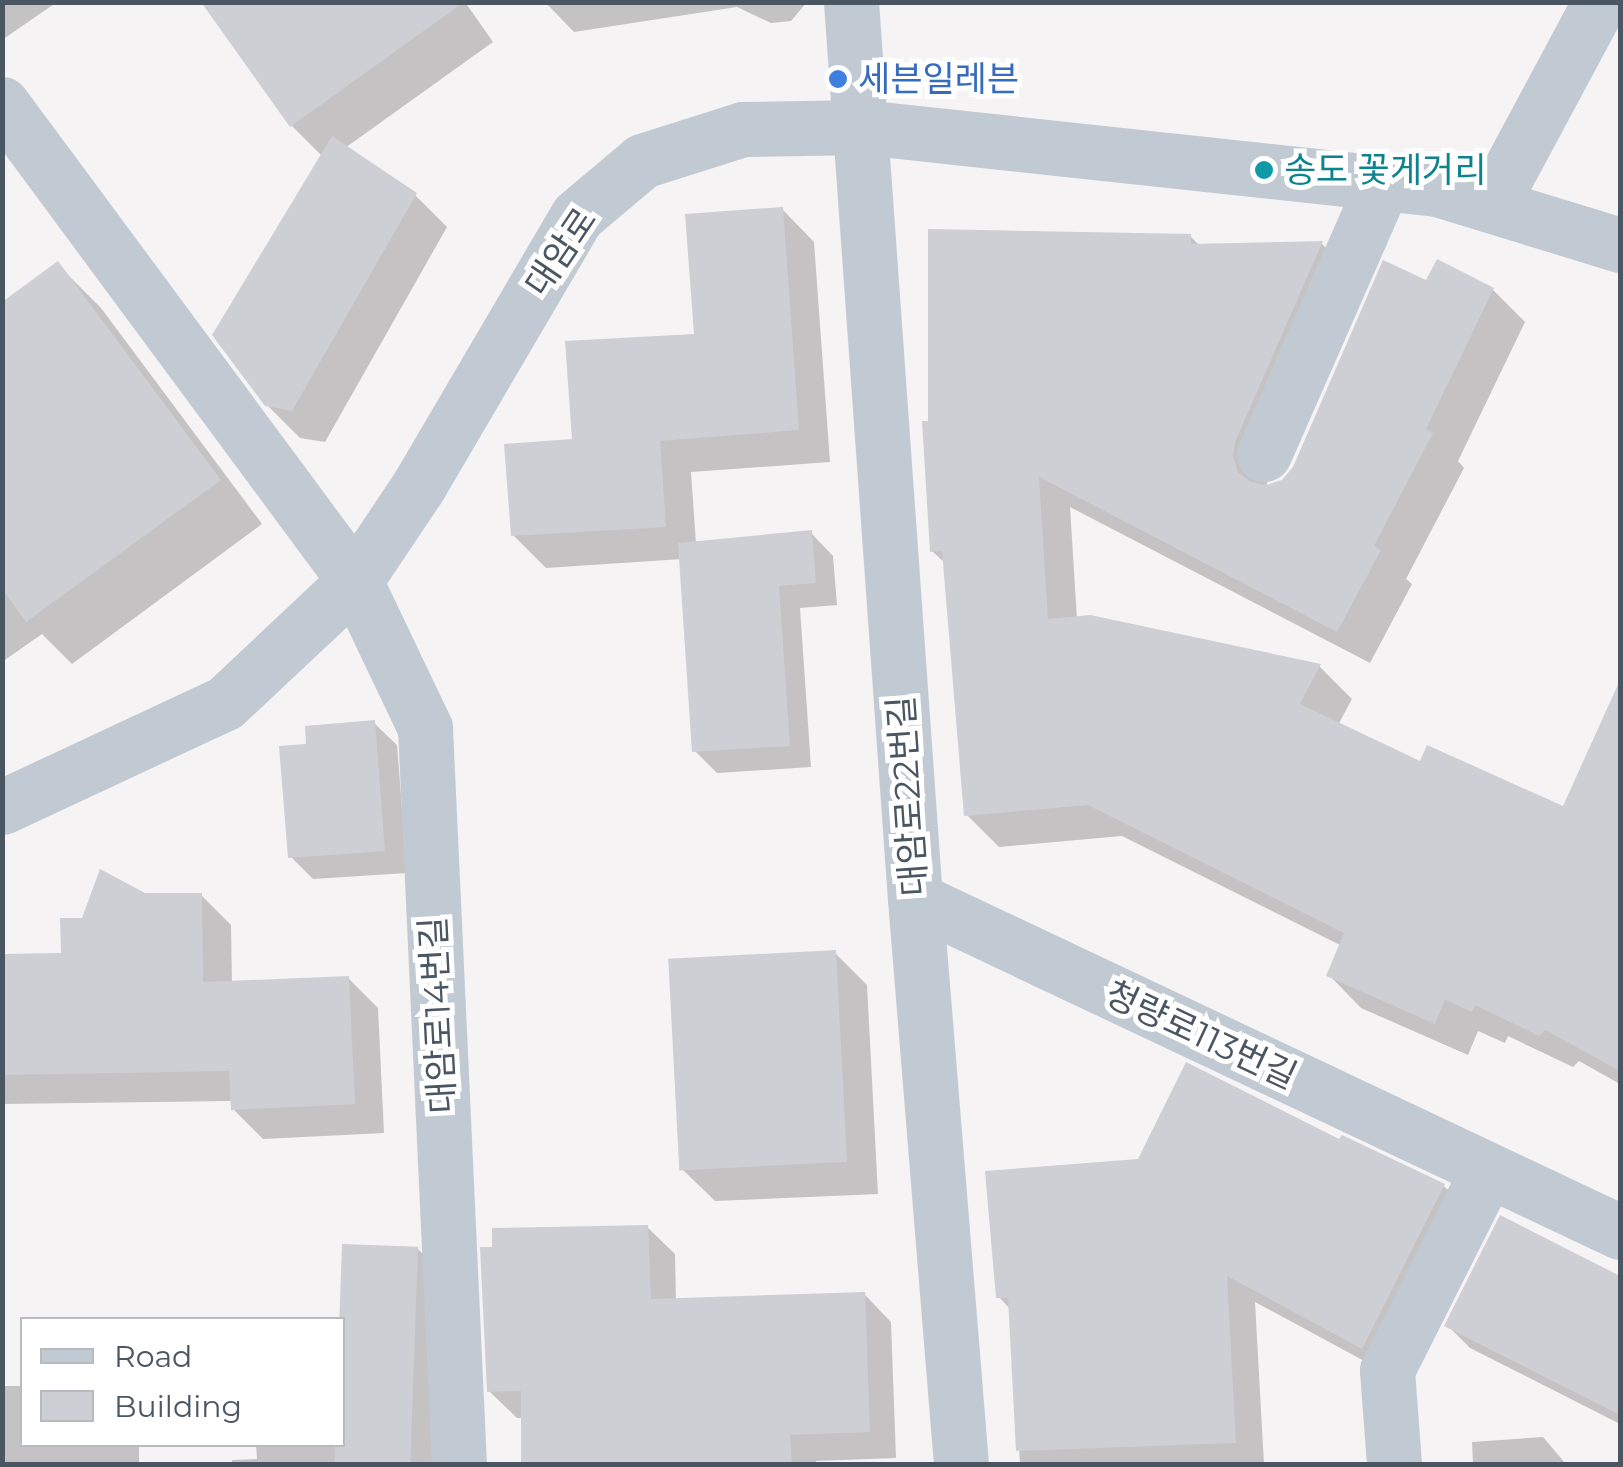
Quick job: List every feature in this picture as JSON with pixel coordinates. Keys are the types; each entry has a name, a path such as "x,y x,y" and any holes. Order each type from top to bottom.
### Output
{"street":[{"name":"대암로22번길","path":"851,2 914,899 961,1464"},
{"path":"1490,204 1600,2"},
{"name":"대암로14번길","path":"2,104 355,581 425,728 459,1464"},
{"name":"대암로","path":"2,807 225,703 355,581 418,487 576,216 642,161 743,129 862,126 1437,189 1620,245"},
{"path":"1264,454 1383,182"},
{"name":"청량로113번길","path":"914,899 1620,1232"},
{"path":"1394,1464 1387,1370 1486,1172"}],"building":[{"path":"201,2 464,2 290,127"},
{"path":"332,136 417,193 292,411 265,406 212,335"},
{"path":"783,207 799,430 660,441 666,527 511,536 504,444 572,439 565,341 694,334 685,214"},
{"path":"928,229 1191,234 1191,244 1323,241 1235,442 1233,456 1238,472 1251,482 1266,485 1282,480 1293,467 1383,260 1426,280 1437,259 1494,288 1426,429 1433,433 1374,546 1381,550 1337,632 1039,477 1048,619 1090,615 1321,664 1300,704 1420,761 1427,745 1563,806 1620,680 1620,1071 1545,1030 1539,1036 1475,1005 1472,1012 1445,1000 1435,1024 1326,976 1344,933 1088,805 964,816 942,551 930,552 922,421 928,421"},
{"path":"58,261 221,480 26,622 2,589 2,302"},
{"path":"812,530 816,583 779,586 790,746 692,752 678,543"},
{"path":"375,720 385,851 288,858 279,746 306,744 305,726"},
{"path":"100,869 145,893 202,893 203,982 349,976 355,1104 231,1110 229,1071 2,1075 2,954 61,953 60,918 82,918"},
{"path":"836,950 847,1162 679,1171 668,959"},
{"path":"1186,1062 1339,1139 1342,1135 1445,1184 1362,1349 1227,1276 1236,1443 1016,1451 1008,1298 996,1298 985,1171 1138,1159"},
{"path":"1500,1215 1620,1276 1620,1415 1444,1326"},
{"path":"648,1225 651,1299 865,1292 870,1432 790,1435 792,1464 521,1464 521,1391 487,1392 480,1247 492,1247 492,1228"},
{"path":"342,1244 418,1247 410,1464 334,1464 335,1447 345,1447 345,1317 339,1317"}],"place":[{"name":"세븐일레븐","path":"838,79"},
{"name":"송도 꽃게거리","path":"1264,170"}]}
